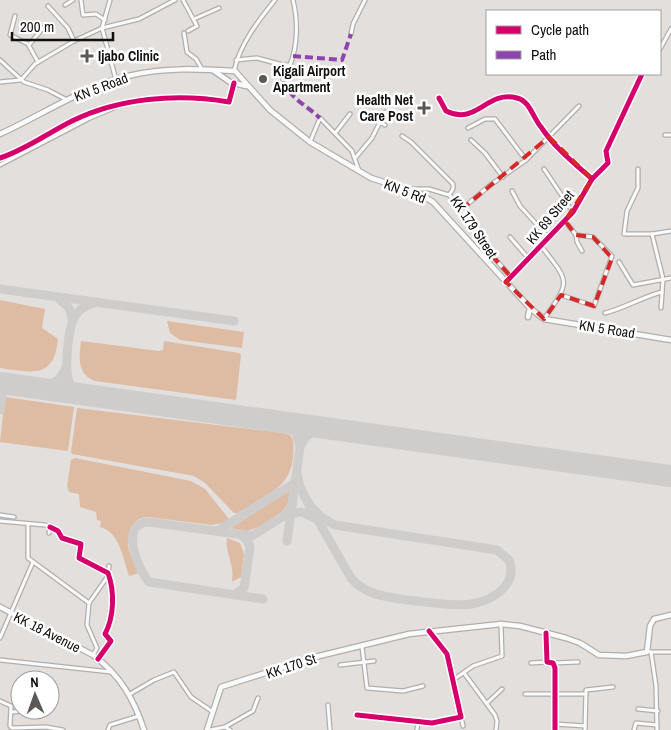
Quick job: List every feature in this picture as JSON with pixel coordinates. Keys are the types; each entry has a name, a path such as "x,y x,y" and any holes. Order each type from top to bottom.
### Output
{"main road":[{"name":"KN 5 Road","path":"0,134 68,100 116,80 150,72 210,69"},
{"path":"210,69 233,71"},
{"name":"KN 5 Rd","path":"210,69 234,83 247,87"},
{"path":"227,79 228,73 233,71"},
{"name":"KN 5 Rd","path":"233,71 239,75 247,87 270,110 310,142 380,182 406,189 433,202 530,308 544,319"},
{"path":"234,83 239,79 239,75"},
{"path":"528,317 530,308"},
{"name":"KN 5 Road","path":"544,319 671,340"},
{"name":"KK 18 Avenue","path":"0,607 98,659 113,672 130,694 144,730"},
{"path":"649,652 651,624 656,618 671,615"},
{"name":"KK 170 St","path":"213,712 221,686 319,656 409,634 429,631 501,624 520,626 574,640 598,654 626,656 649,652"},
{"path":"208,730 213,712"}],"street":[{"path":"65,5 74,0"},
{"path":"81,0 84,15 96,14 104,20"},
{"path":"110,0 102,28 116,80"},
{"path":"21,80 26,72 38,62 74,41 102,28 139,19 167,2 175,0"},
{"path":"183,0 197,28 186,32 187,52 196,59 202,69"},
{"path":"233,71 236,60 248,37 275,0"},
{"path":"236,60 257,58 290,66 297,23 293,0"},
{"path":"352,34 353,24 365,0"},
{"path":"48,6 68,28 74,41"},
{"path":"194,19 219,8"},
{"path":"15,16 10,34 29,46 30,51 38,62"},
{"path":"29,46 43,28"},
{"path":"661,47 671,29"},
{"path":"0,60 21,80 68,100"},
{"path":"283,65 283,82"},
{"name":"KK 69 Street","path":"506,282 573,212 592,180 608,163 606,151 642,75"},
{"path":"0,82 21,80"},
{"path":"0,158 95,110 128,103 172,98 229,102 234,83"},
{"path":"439,98 446,111 461,116 469,115 488,102 498,98 518,98 526,103 549,137 569,161 592,180"},
{"path":"0,165 90,118 128,103"},
{"path":"462,209 489,186 526,160 579,106"},
{"path":"356,157 372,138 384,112"},
{"path":"336,132 350,114"},
{"path":"366,116 385,125"},
{"path":"310,142 320,118 336,132 356,157 359,171"},
{"path":"468,128 485,119 492,118 526,160"},
{"path":"666,135 671,135"},
{"name":"KK 179 Street","path":"402,136 411,142 453,184 453,189 449,195 462,209 483,243 511,277"},
{"path":"471,140 503,177"},
{"path":"544,169 573,212"},
{"path":"638,169 638,188 627,211 623,232 628,235 671,231"},
{"path":"406,189 429,189 449,195"},
{"path":"512,190 520,206 549,238"},
{"path":"565,221 576,235 577,242 582,251"},
{"path":"652,234 663,279 661,308"},
{"path":"560,295 594,306 612,258 612,255 593,237 576,235"},
{"path":"510,237 529,259"},
{"path":"476,249 483,243"},
{"path":"541,246 562,275 565,287 544,319"},
{"path":"619,262 633,285 671,278"},
{"path":"605,313 623,308 646,296 662,292"},
{"path":"0,515 14,517"},
{"path":"0,521 50,527 58,531 62,538 81,544 79,558 108,573 112,584 112,604 111,623 105,634 111,641 98,659"},
{"path":"28,524 27,556 89,603"},
{"path":"50,527 50,533"},
{"path":"0,638 33,562"},
{"path":"93,655 97,648 87,625 89,603 108,573 109,566"},
{"path":"453,680 478,664 502,656 501,624"},
{"path":"429,631 447,654 463,726"},
{"path":"546,634 548,662"},
{"path":"362,647 368,689 403,691 423,686"},
{"path":"657,730 658,712 649,652 671,652"},
{"path":"1,662 113,672"},
{"path":"340,665 374,662"},
{"path":"532,663 578,662"},
{"path":"553,663 556,694 555,730"},
{"path":"130,694 154,680 174,672 191,697 213,712"},
{"path":"464,673 497,721 496,730"},
{"path":"555,724 585,728 586,694 588,688 613,687"},
{"path":"487,704 502,689"},
{"path":"525,694 586,694"},
{"path":"208,730 225,727 253,711 258,698"},
{"path":"328,705 330,730"},
{"path":"638,709 658,712"},
{"path":"357,715 418,722 445,722 461,717"},
{"path":"108,730 110,725 139,716"},
{"path":"417,730 418,722"},
{"path":"634,730 636,723 657,725"},
{"path":"225,727 230,730"},
{"path":"10,728 63,730"}],"highlighted area":[{"path":"549,137 592,179 565,221 576,235 593,237 612,258 594,306 561,295 544,319 506,282 511,277 488,251 462,209"}],"shaded area":[{"path":"0,300 45,309 42,328 58,339 56,352 52,361 46,367 31,371 0,368"},
{"path":"167,321 244,332 242,348 180,340 170,333"},
{"path":"81,341 159,351 163,350 164,341 239,353 241,355 236,400 95,381 85,374 80,365"},
{"path":"5,397 74,407 68,451 0,442"},
{"path":"77,408 283,433 290,435 293,440 291,468 280,486 238,513 234,513 205,483 194,476 72,454"},
{"path":"75,458 191,481 205,489 229,519 212,525 148,517 138,520 130,531 128,546 139,573 129,576 120,547 112,534 100,527 101,521 97,520 96,512 80,507 79,494 69,492 67,486 71,460"},
{"path":"290,490 288,503 283,511 259,527 247,531 231,528"},
{"path":"227,538 240,543 244,554 241,577 232,582 233,576 227,549"}],"taxiway":[{"path":"0,289 234,321"},
{"path":"58,298 69,308 73,321"},
{"path":"86,395 71,386 67,372 67,351 70,330 75,316 83,308 94,303"},
{"path":"36,388 46,386 58,380 66,367"},
{"path":"0,410 4,384"},
{"path":"284,422 296,432 300,447 287,541"},
{"path":"300,447 310,433 326,428"},
{"path":"297,474 305,498 315,511 335,525 497,550 509,560 511,566 509,579 505,587 497,594 483,601 464,605 393,598 370,592 351,578 308,503"},
{"path":"217,531 293,484 296,480"},
{"path":"263,599 149,582 136,558 132,538 134,530 140,524 149,522 252,536 287,514 292,505"},
{"path":"287,514 302,512 316,519"},
{"path":"234,595 244,588 250,547 248,541 242,536"}],"runway":[{"path":"0,383 671,476"}],"marked path":[{"path":"293,56 342,60 351,34"},
{"path":"283,81 290,93 320,118"}],"cycle path":[{"path":"506,282 573,212 592,179 608,163 606,151 642,75"},
{"path":"0,158 27,146 72,121 109,107 169,98 209,99 229,102 234,83"},
{"path":"439,98 446,111 457,114 466,114 497,99 506,97 521,100 528,106 552,142 592,179"},
{"path":"50,527 58,531 62,538 81,544 79,558 108,573 112,588 112,612 105,634 111,641 98,659"},
{"path":"357,715 432,723 461,717 447,654 429,631"},
{"path":"546,633 547,662 553,663 555,668 555,730"}],"place":[{"name":"Ijabo Clinic","path":"87,56"},
{"name":"Kigali Airport Apartment","path":"263,79"},
{"name":"Health Net Care Post","path":"424,108"}]}
